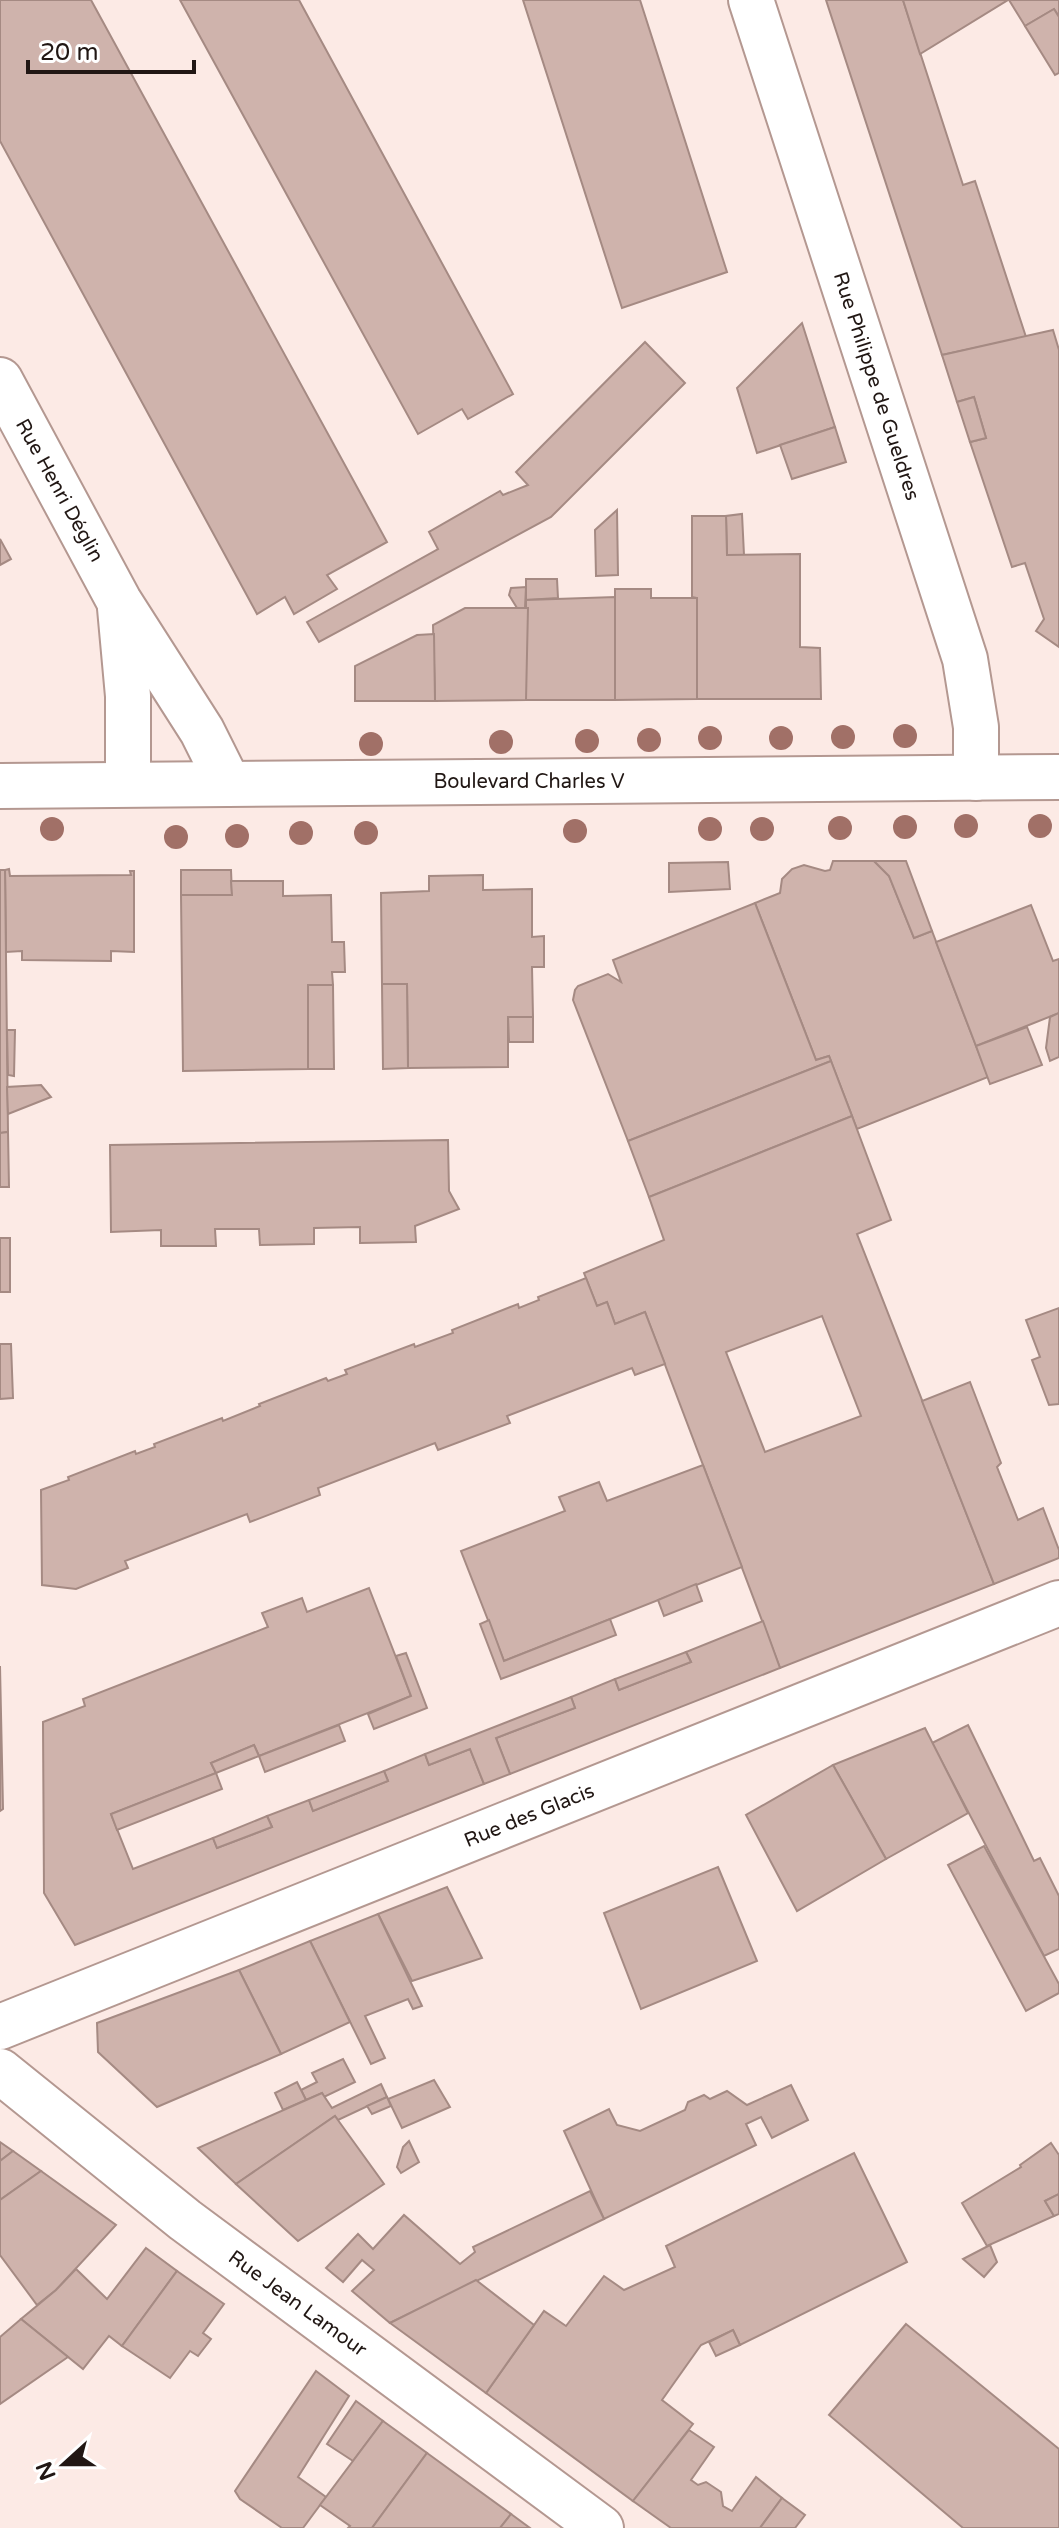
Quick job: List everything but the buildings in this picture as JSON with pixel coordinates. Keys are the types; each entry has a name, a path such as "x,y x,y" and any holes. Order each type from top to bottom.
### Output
{"street":[{"name":"Rue Philippe de Gueldres","path":"751,0 965,659 976,727 976,778"},
{"name":"Rue Henri Déglin","path":"0,380 119,601 202,731 228,783"},
{"name":"Rue Henri Déglin","path":"119,601 128,696 128,784"},
{"name":"Boulevard Charles V","path":"0,786 1059,777"},
{"name":"Rue des Glacis","path":"0,2027 1059,1603"},
{"name":"Rue Jean Lamour","path":"0,2071 185,2220 601,2528"}]}
